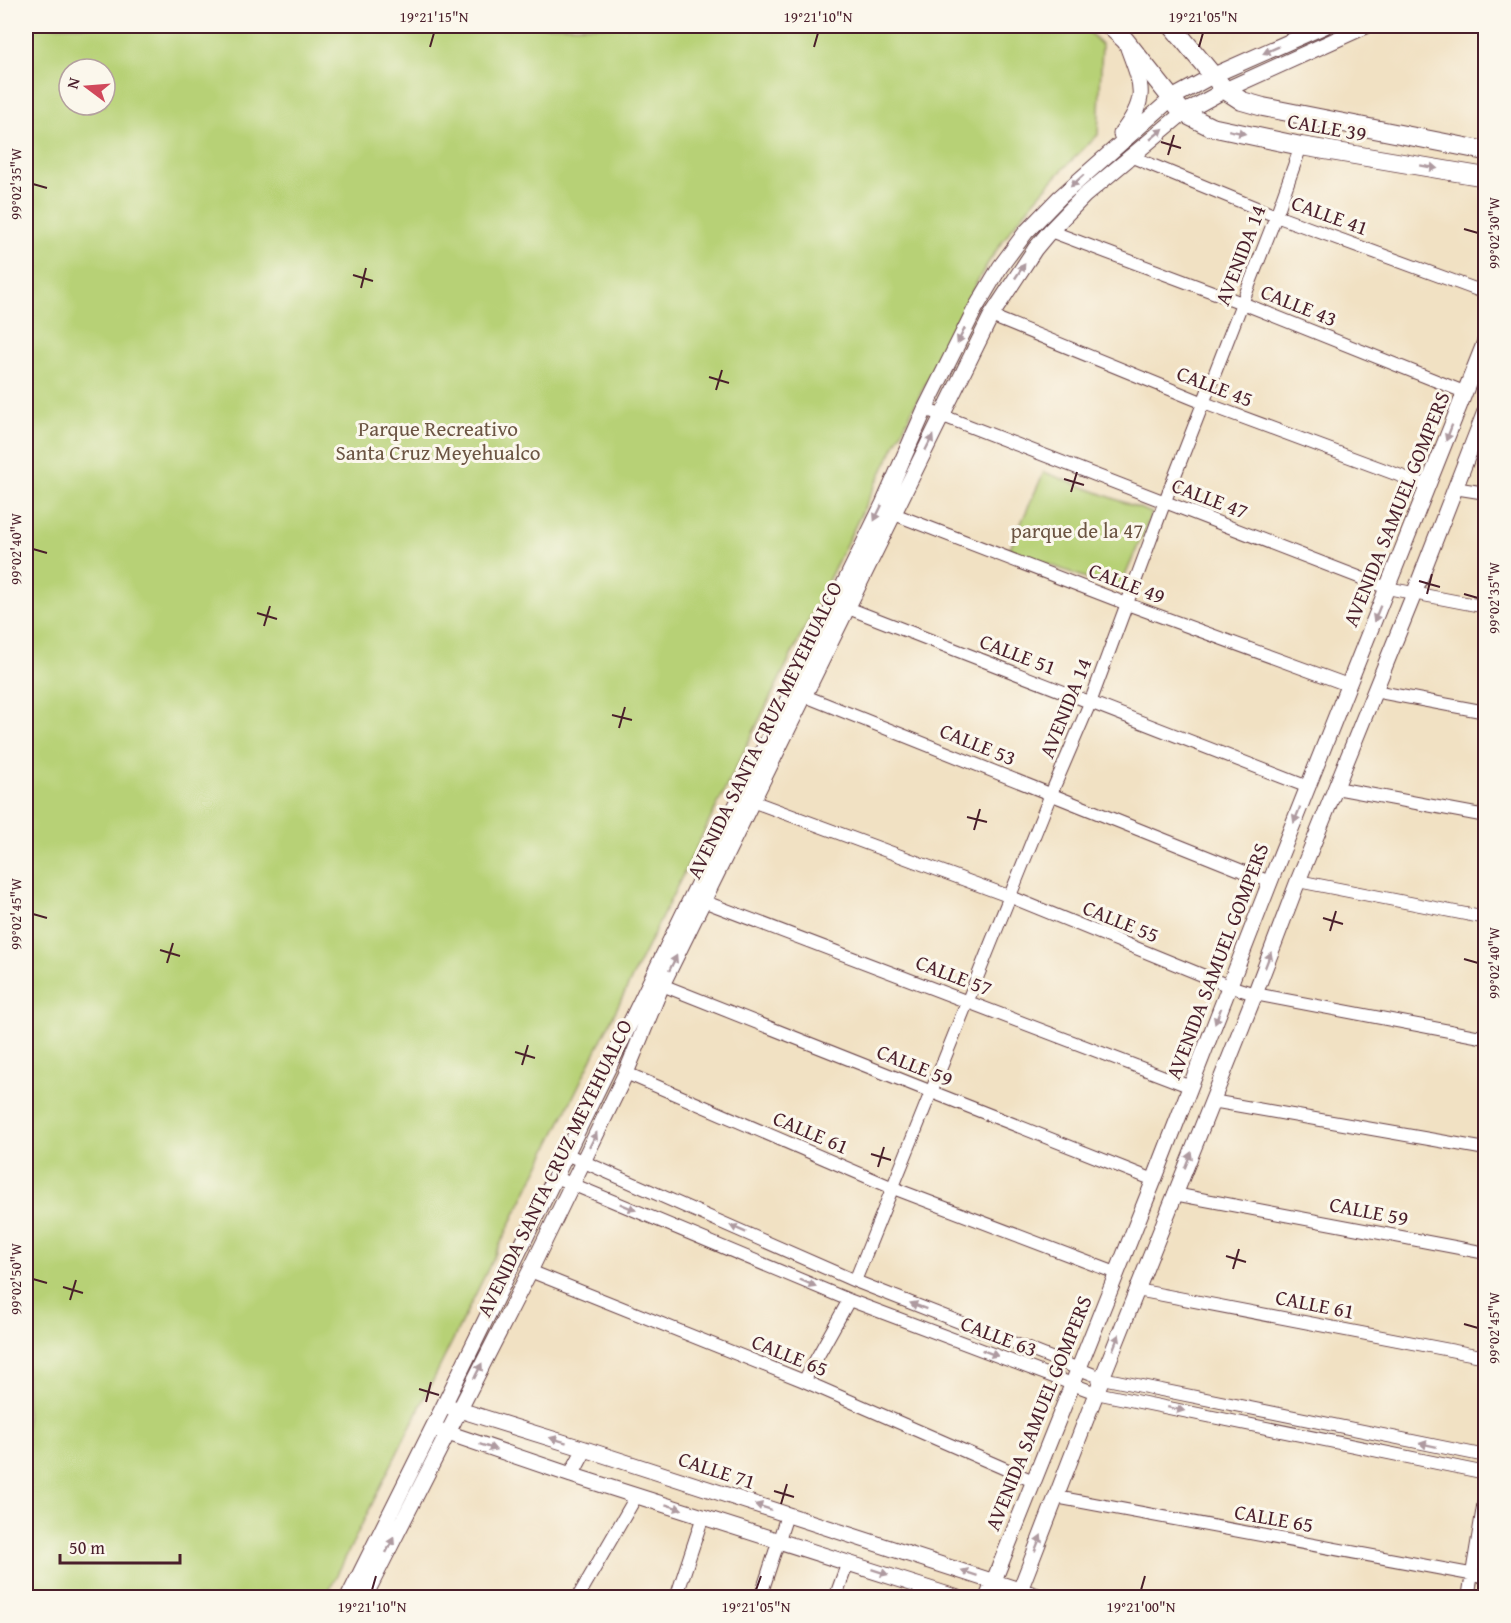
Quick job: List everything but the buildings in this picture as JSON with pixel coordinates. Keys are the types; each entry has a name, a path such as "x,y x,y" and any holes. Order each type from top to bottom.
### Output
{"main road":[{"path":"1110,26 1125,40 1177,105"},
{"path":"1172,26 1220,82"},
{"name":"CALLE 39","path":"1220,82 1242,101 1263,107 1485,151"},
{"name":"CALLE 39","path":"1177,105 1210,127 1301,146 1485,177"}],"street":[{"name":"AVENIDA SANTA CRUZ MEYEHUALCO","path":"364,1598 555,1177 975,309 1000,267 1026,232 1060,196 1101,161 1177,105 1325,26"},
{"name":"AVENIDA SANTA CRUZ MEYEHUALCO","path":"1220,82 1366,26"},
{"path":"1101,161 1134,117 1138,106 1140,82 1125,40"},
{"name":"AVENIDA SANTA CRUZ MEYEHUALCO","path":"451,1408 530,1271 626,1073 662,985 703,900 991,316 1035,249 1050,231 1084,196 1130,156 1177,105"},
{"name":"AVENIDA 14","path":"855,1281 1051,794 1090,703 1301,146"},
{"name":"CALLE 41","path":"1130,156 1276,216 1485,293"},
{"name":"CALLE 43","path":"1050,231 1242,303 1464,392"},
{"name":"CALLE 45","path":"991,316 1204,403 1428,486"},
{"name":"AVENIDA SAMUEL GOMPERS","path":"987,1598 1485,339"},
{"path":"1018,1594 1485,409"},
{"name":"CALLE 47","path":"926,410 1388,588 1485,607"},
{"path":"1454,488 1485,493"},
{"name":"CALLE 49","path":"894,514 1348,686"},
{"name":"CALLE 51","path":"848,608 1308,787"},
{"path":"1374,691 1485,712"},
{"name":"CALLE 53","path":"805,696 1270,882"},
{"path":"1335,788 1485,816"},
{"name":"CALLE 55","path":"752,801 1011,897 1229,986 1255,994 1485,1038"},
{"path":"1298,881 1485,918"},
{"name":"CALLE 57","path":"703,900 1191,1087"},
{"name":"CALLE 59","path":"662,985 1154,1180"},
{"name":"CALLE 61","path":"626,1073 893,1188 1116,1273"},
{"path":"1212,1101 1485,1149"},
{"name":"CALLE 63","path":"566,1154 855,1281 1102,1378 1485,1456"},
{"name":"CALLE 63","path":"555,1177 849,1300 1096,1393 1485,1473"},
{"name":"CALLE 59","path":"1174,1194 1485,1253"},
{"name":"CALLE 65","path":"530,1271 804,1382 1033,1481"},
{"name":"CALLE 61","path":"1137,1290 1485,1357"},
{"path":"804,1382 849,1300"},
{"name":"CALLE 71","path":"451,1408 993,1581 1018,1594 1044,1598"},
{"path":"440,1431 571,1475 848,1562 920,1592 958,1598"},
{"name":"AVENIDA SANTA CRUZ MEYEHUALCO","path":"348,1598 440,1431"},
{"path":"571,1475 585,1449"},
{"path":"1468,1598 1485,1488"},
{"path":"578,1597 636,1495"},
{"name":"CALLE 65","path":"1056,1497 1485,1576"},
{"path":"760,1598 787,1515"},
{"path":"676,1598 703,1516"},
{"path":"835,1598 848,1562"}],"green space":[{"name":"Parque Recreativo Santa Cruz Meyehualco","path":"26,26 1083,26 1102,45 1098,135 1068,164 1027,210 975,285 326,1597 26,1597"},
{"name":"parque de la 47","path":"1044,472 1152,513 1119,590 1009,550"}]}
